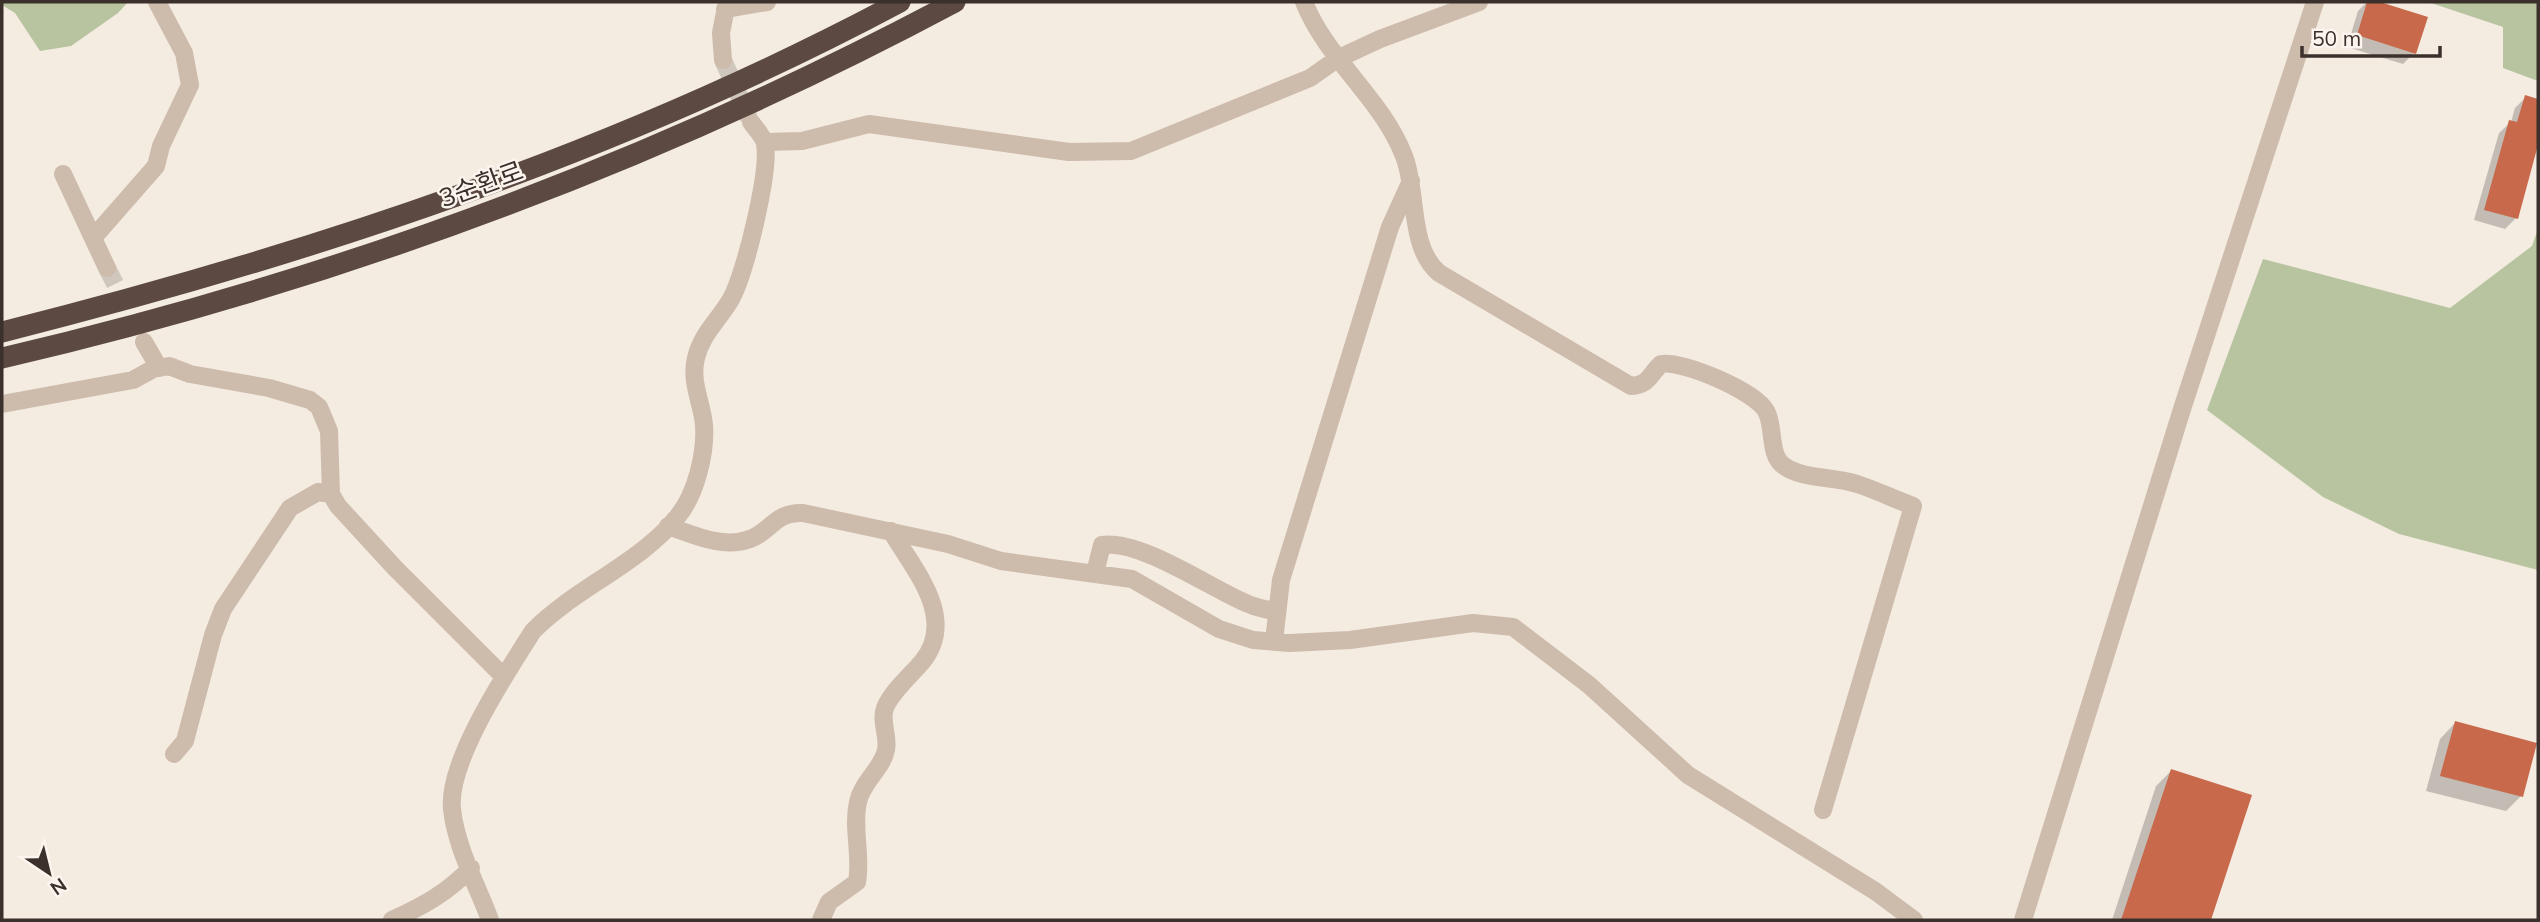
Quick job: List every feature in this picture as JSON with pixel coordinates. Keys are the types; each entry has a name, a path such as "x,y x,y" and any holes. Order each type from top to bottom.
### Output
{"highway":[{"name":"3순환로","path":"2,332 217,274 384,222 527,172 757,73 900,2"},
{"name":"3순환로","path":"2,358 186,309 465,221 599,170 733,113 845,61 955,2"}],"street":[{"path":"93,238 156,166 162,146 190,85 184,53 157,2"},
{"path":"723,60 721,33 726,6 767,2"},
{"path":"1304,2 1323,42 1388,121 1408,166 1424,251 1433,268 1630,386 1642,386 1661,364 1672,362 1715,378 1761,403 1768,414 1778,459 1783,466 1794,471 1857,484 1913,506 1823,810"},
{"path":"765,142 802,141 869,124 911,128 989,143 1069,152 1131,151 1310,78 1338,59 1380,40 1479,2"},
{"path":"2023,920 2183,406 2315,2"},
{"path":"491,920 455,822 452,788 461,756 504,677 533,631 549,614 658,537 679,514 692,490 701,460 704,426 693,373 696,357 702,338 731,299 763,192 765,142 751,122"},
{"path":"63,174 107,268"},
{"path":"1274,641 1281,580 1390,227 1411,181"},
{"path":"144,342 159,368"},
{"path":"2,404 133,380 169,366 310,400 326,418 329,431 331,494 345,514 395,569 504,677"},
{"path":"174,754 185,741 213,635 223,609 290,508 318,492 331,494"},
{"path":"668,526 709,540 733,542 752,539 778,518 792,512 891,531 948,544 1001,561 1132,579 1219,629 1253,640 1350,640 1473,624 1513,627 1589,685 1688,775 1875,891 1914,920"},
{"path":"821,920 829,902 857,882 858,801 865,784 884,757 887,746 883,719 886,705 925,657 936,632 936,616 930,596 891,531"},
{"path":"1096,573 1102,545 1108,544 1142,552 1248,604 1277,612"},
{"path":"392,920 431,902 449,890 471,868"}],"green space":[{"path":"2,2 128,2 118,13 71,46 40,51 15,13 2,5"},
{"path":"2428,2 2538,2 2538,81 2503,68 2503,27"},
{"path":"2538,229 2538,570 2399,534 2323,497 2207,410 2263,259 2450,308 2532,246"}],"building":[{"path":"2367,2 2380,2 2428,17 2416,54 2357,35"},
{"path":"2525,95 2538,99 2538,145 2518,219 2484,210 2509,120 2517,122"},
{"path":"2455,721 2537,743 2523,797 2440,776"},
{"path":"2171,769 2252,795 2211,920 2121,920"}],"tunnel":[{"path":"723,60 749,118"},
{"path":"107,268 141,335"}]}
